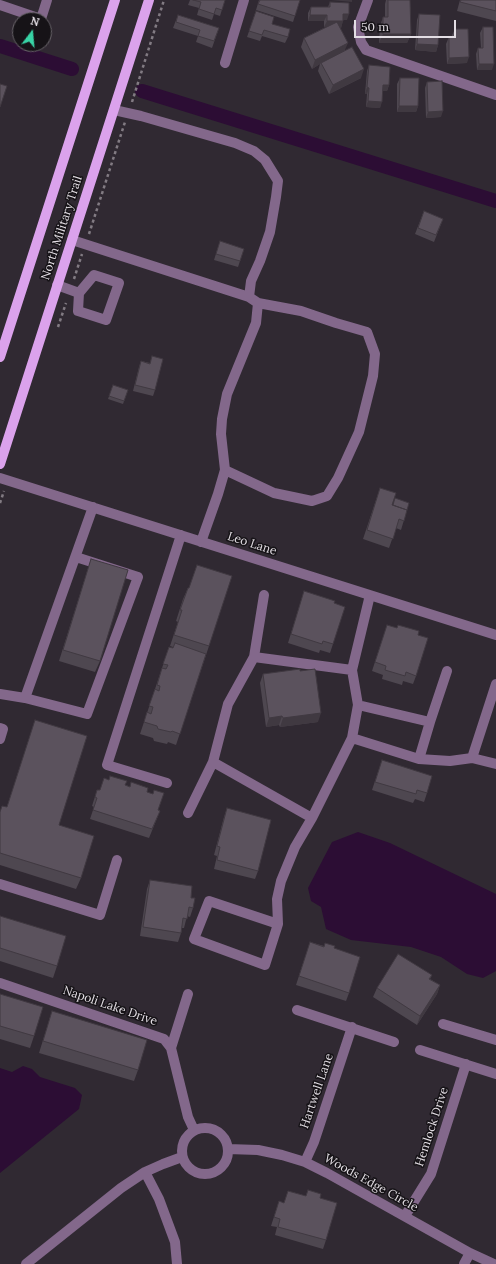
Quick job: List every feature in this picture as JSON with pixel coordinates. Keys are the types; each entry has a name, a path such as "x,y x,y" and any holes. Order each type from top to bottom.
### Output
{"main road":[{"name":"North Military Trail","path":"0,357 115,0"},
{"name":"North Military Trail","path":"0,464 149,0"}],"street":[{"path":"0,5 41,19 47,0"},
{"path":"225,64 244,0"},
{"path":"368,0 358,27 361,42 366,50 496,94"},
{"path":"114,110 148,118 234,143 254,151 265,160 278,181 270,232 251,281 249,297"},
{"path":"72,240 249,297 258,303 300,311 367,332 376,354 373,376 359,432 338,478 326,496 312,501 274,493 225,470"},
{"path":"94,275 119,283 106,320 78,311 79,293 94,275"},
{"path":"58,285 79,293"},
{"path":"201,542 225,470 222,419 227,394 256,323 258,303"},
{"name":"Leo Lane","path":"0,478 496,635"},
{"path":"25,698 93,508"},
{"path":"167,783 107,765 181,535"},
{"path":"0,694 25,698 87,714 138,577 76,557"},
{"path":"188,813 213,762 228,704 254,657 264,595"},
{"path":"278,924 209,901 194,939 265,965 278,924 277,900 281,880 295,847 312,818 352,738 358,705 352,670 370,595"},
{"path":"254,657 352,670"},
{"path":"419,759 447,671"},
{"path":"472,758 496,684"},
{"path":"358,705 430,722"},
{"path":"0,728 3,729 0,739"},
{"path":"352,738 419,759 450,762 472,758 496,764"},
{"path":"213,762 312,818"},
{"path":"0,884 100,915 116,860"},
{"name":"Napoli Lake Drive","path":"0,983 152,1034 164,1039 172,1048"},
{"path":"188,994 172,1048 188,1117 194,1130"},
{"path":"297,1010 394,1042"},
{"path":"443,1024 496,1039"},
{"name":"Hartwell Lane","path":"305,1162 314,1142 352,1027"},
{"path":"420,1050 496,1074"},
{"name":"Hemlock Drive","path":"405,1216 431,1174 466,1064"},
{"path":"207,1128 213,1130 223,1137 228,1149 227,1156 220,1167 215,1171 208,1173 195,1172 185,1163 182,1157 185,1139 194,1130 207,1128"},
{"name":"Woods Edge Circle","path":"228,1149 258,1150 305,1162 470,1253 494,1264"},
{"path":"26,1264 121,1188 145,1172 182,1157"},
{"path":"145,1172 159,1199 175,1242 177,1264"},
{"path":"464,1264 470,1253"}],"shaded area":[{"path":"358,832 390,843 496,894 496,971 483,978 467,974 441,957 411,947 351,940 326,929 321,907 311,901 308,888 332,842"},
{"path":"23,1066 32,1069 40,1077 75,1088 82,1095 79,1109 0,1173 0,1068 12,1072"}],"building":[{"path":"193,0 225,0 222,10 216,8 214,14 199,9 201,2"},
{"path":"260,0 300,0 295,16 258,4"},
{"path":"388,0 410,0 411,34 383,34 383,17 388,17"},
{"path":"461,0 496,0 496,11 460,2"},
{"path":"330,2 349,3 349,14 343,14 343,21 327,21 327,15 310,15 311,7 330,7"},
{"path":"256,11 274,17 272,24 290,29 288,37 264,30 262,35 249,31"},
{"path":"419,14 440,15 438,45 417,44"},
{"path":"178,15 219,28 214,41 198,36 200,30 176,22"},
{"path":"337,22 348,43 315,60 304,38"},
{"path":"483,27 493,27 494,64 479,64 478,48 483,48"},
{"path":"455,29 468,29 469,57 449,58 449,37 455,37"},
{"path":"352,47 364,69 333,85 321,63"},
{"path":"369,65 390,67 389,85 383,85 382,102 368,101 369,88 367,87"},
{"path":"400,78 419,78 418,106 399,106"},
{"path":"442,81 443,111 428,112 427,82"},
{"path":"0,84 7,86 0,107"},
{"path":"424,211 443,219 436,235 418,228"},
{"path":"220,241 244,249 240,261 216,254"},
{"path":"152,356 163,359 155,390 135,385 141,361 150,364"},
{"path":"113,385 128,390 124,401 109,396"},
{"path":"380,488 396,493 392,505 407,510 404,521 399,519 393,539 367,530"},
{"path":"395,498 409,503 407,510 393,505"},
{"path":"91,559 128,570 100,661 63,650"},
{"path":"197,565 232,576 209,646 174,635 182,610 180,610"},
{"path":"304,591 335,601 334,603 345,607 333,644 323,641 322,644 291,634"},
{"path":"387,625 397,628 398,625 419,631 418,635 428,638 416,676 406,672 405,676 385,670 386,666 375,662"},
{"path":"175,643 206,654 180,734 158,729 157,726 144,722 147,712 151,714 153,707 149,706 155,689 159,691 160,686 157,685 162,668 166,669 168,665 163,664 169,647 173,648"},
{"path":"300,669 300,671 315,669 321,713 283,718 282,716 269,718 263,674"},
{"path":"35,720 87,736 59,825 94,836 81,878 0,853 0,812 2,806 7,807"},
{"path":"382,760 432,776 427,793 417,790 416,794 375,782"},
{"path":"110,776 127,781 125,785 130,787 131,782 148,788 147,792 153,794 154,790 164,793 158,810 160,811 152,829 93,810 97,798 95,797 97,790 100,790 104,778 109,780"},
{"path":"227,808 271,820 258,871 217,860 220,847 217,846"},
{"path":"150,880 192,886 191,898 195,898 193,908 189,907 187,919 183,918 181,933 143,927"},
{"path":"0,916 66,936 57,966 0,948"},
{"path":"310,942 324,947 325,943 335,946 334,948 360,957 349,993 299,976"},
{"path":"398,954 432,975 429,979 440,985 420,1016 377,988"},
{"path":"0,994 43,1007 34,1036 0,1026"},
{"path":"52,1011 147,1040 138,1070 43,1041"},
{"path":"308,1190 321,1194 320,1198 337,1203 326,1240 278,1227 280,1219 274,1217 279,1201 284,1203 288,1191 306,1196"}],"waterway":[{"path":"0,46 72,69"},
{"path":"142,91 496,201"}]}
